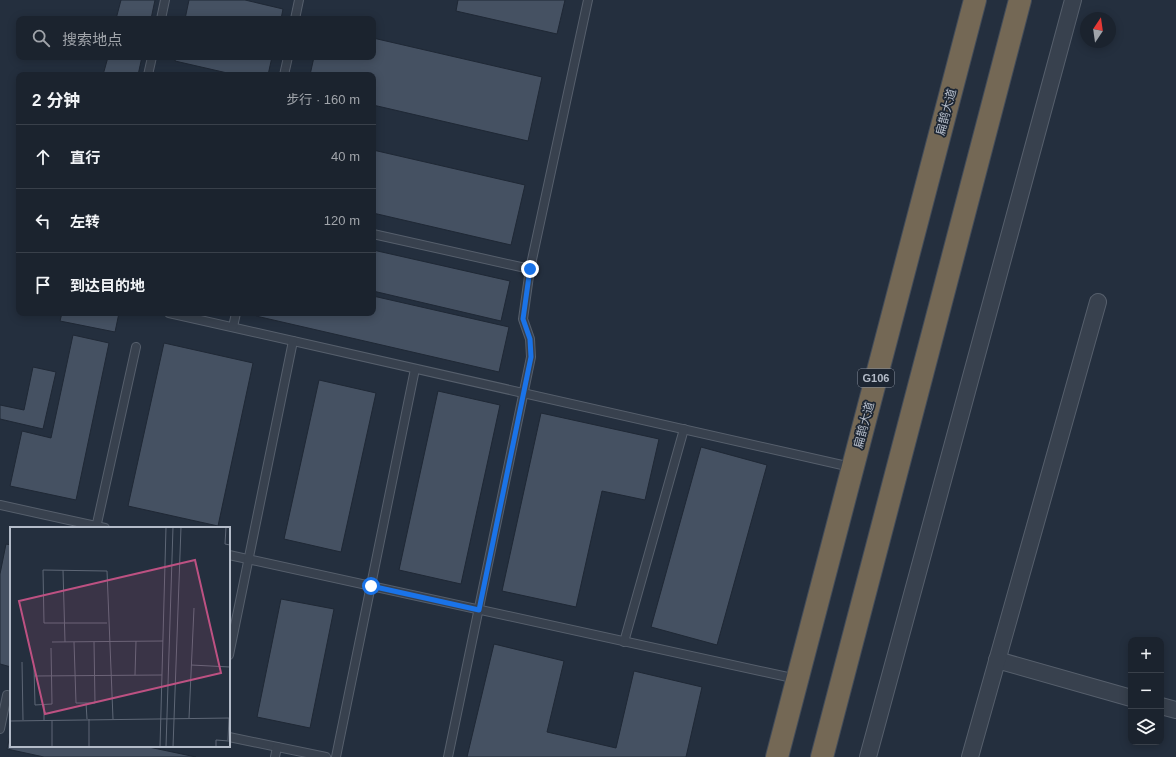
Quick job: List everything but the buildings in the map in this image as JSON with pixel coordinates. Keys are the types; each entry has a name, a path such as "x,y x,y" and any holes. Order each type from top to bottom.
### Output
{"highway":[{"name":"扁鹊大道","path":"777,757 975,0"},
{"path":"822,757 1020,0"}],"street":[{"path":"868,757 1073,0"},
{"path":"970,757 1098,302"},
{"path":"997,660 1128,697"},
{"path":"1164,707 1176,710"}],"lane":[{"path":"161,16 165,0"},
{"path":"296,16 299,0"},
{"path":"448,757 531,357 530,339 523,319 530,269 588,0"},
{"path":"149,72 151,60"},
{"path":"285,72 287,60"},
{"path":"376,235 530,269"},
{"path":"183,316 853,468"},
{"path":"233,327 235,316"},
{"path":"230,650 292,341"},
{"path":"0,505 99,527 136,347"},
{"path":"336,757 415,368"},
{"path":"624,642 684,429"},
{"path":"230,555 797,680"},
{"path":"0,729 6,695"},
{"path":"230,737 326,757"},
{"path":"276,757 278,747"}],"route":[{"path":"371,586 479,610 531,357 530,339 523,319 530,269"}]}
